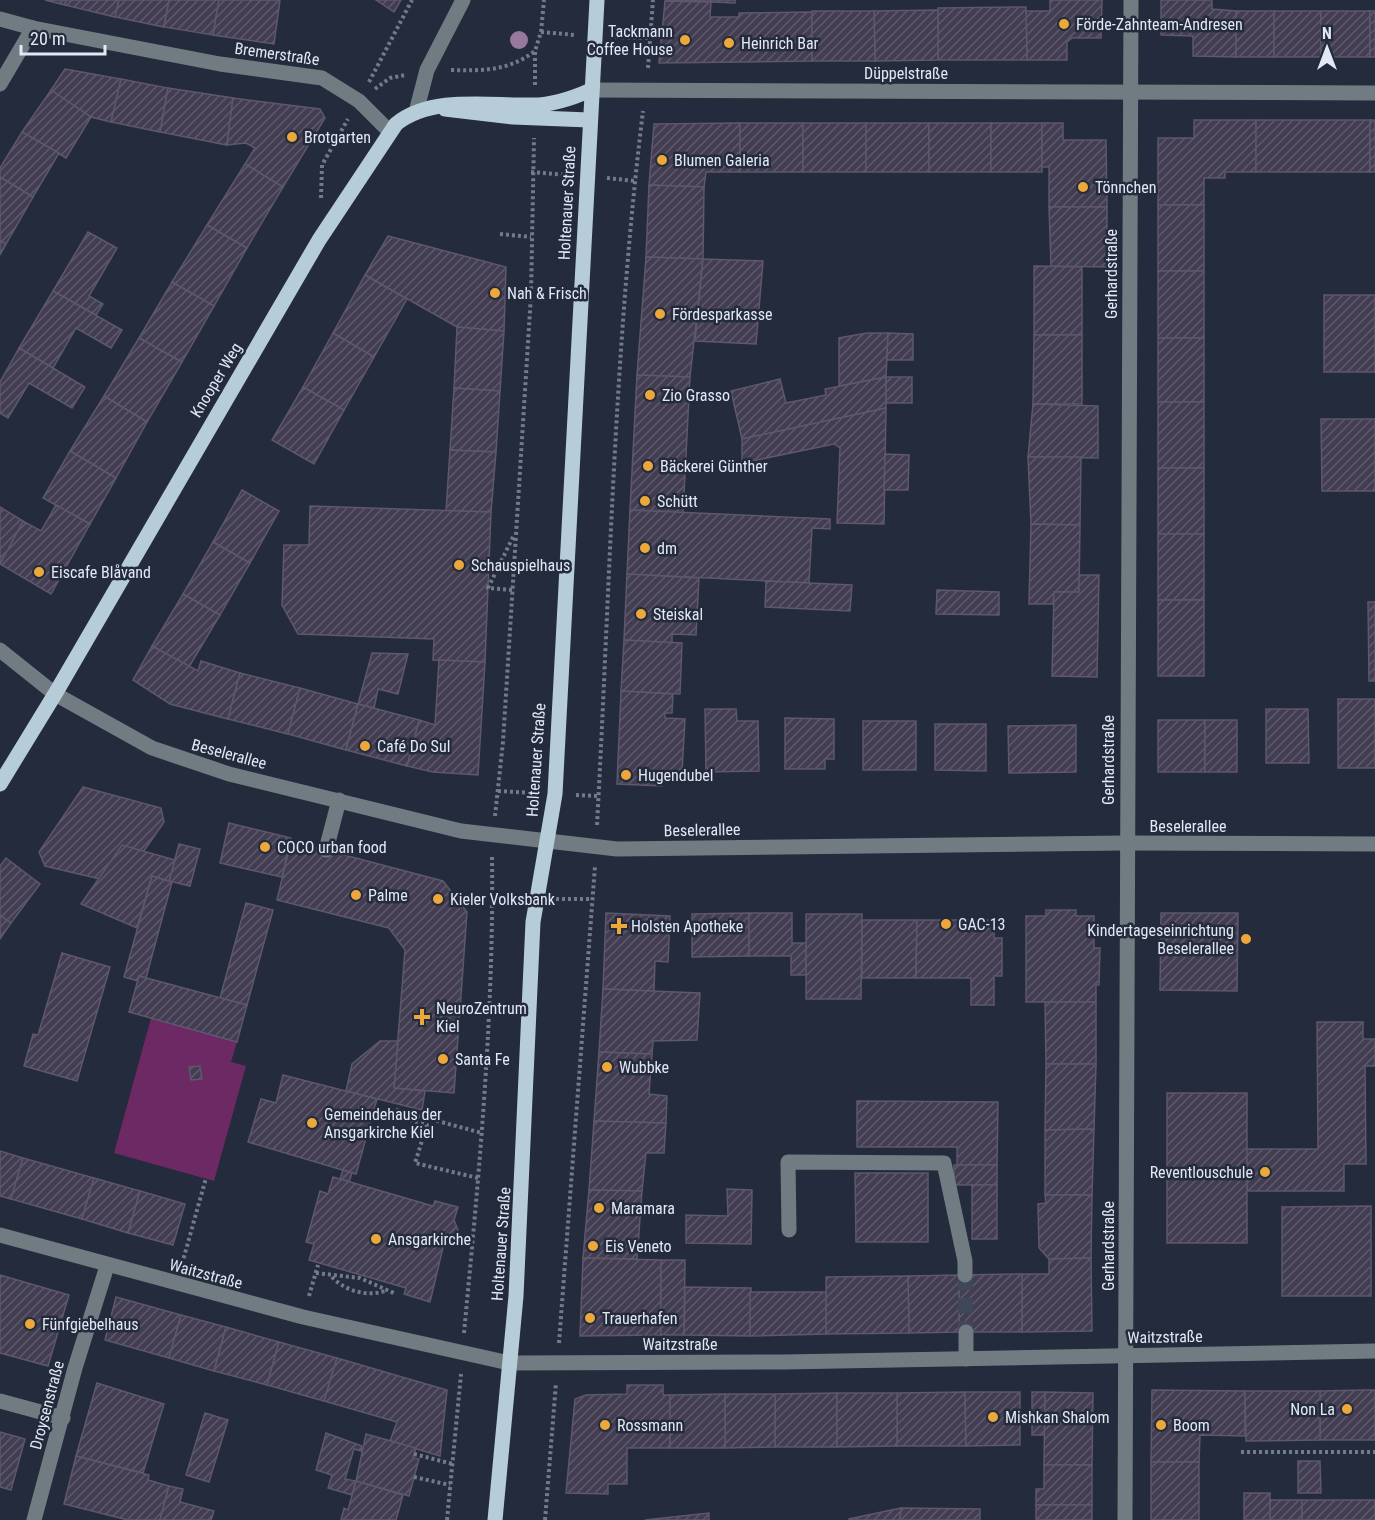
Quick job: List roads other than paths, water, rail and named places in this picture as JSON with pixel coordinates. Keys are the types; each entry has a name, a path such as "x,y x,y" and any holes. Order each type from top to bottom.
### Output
{"main road":[{"name":"Holtenauer Straße","path":"495,1520 524,1167 533,922 555,794 597,0"},
{"name":"Düppelstraße","path":"416,112 465,102 535,105 567,100 591,90"},
{"name":"Düppelstraße","path":"440,108 513,117 589,120"},
{"name":"Knooper Weg","path":"0,784 55,694 319,240 390,132 406,116 416,112"}],"street":[{"path":"416,112 428,70 463,0"},
{"name":"Gerhardstraße","path":"1125,1520 1131,0"},
{"name":"Bremerstraße","path":"0,19 33,28 220,64 322,78 359,101 390,132"},
{"path":"0,84 33,28"},
{"name":"Düppelstraße","path":"591,90 1375,93"},
{"name":"Beselerallee","path":"0,650 55,694 128,737 182,760 461,831 617,849 1126,843 1375,844"},
{"path":"326,850 339,800"},
{"path":"789,1230 788,1162 944,1163 965,1261 965,1275"},
{"name":"Waitzstraße","path":"0,1235 108,1266 345,1328 509,1363 966,1359 1375,1351"},
{"name":"Droysenstraße","path":"34,1520 75,1368 108,1266"},
{"path":"966,1332 966,1359"},
{"path":"0,1401 63,1418"}],"tunnel":[{"path":"965,1275 966,1332"}],"place":[{"name":"Förde-Zahnteam-Andresen","path":"1064,24"},
{"name":"Tackmann Coffee House","path":"685,40"},
{"name":"Heinrich Bar","path":"729,43"},
{"name":"Brotgarten","path":"292,137"},
{"name":"Blumen Galeria","path":"662,160"},
{"name":"Tönnchen","path":"1083,187"},
{"name":"Nah & Frisch","path":"495,293"},
{"name":"Fördesparkasse","path":"660,314"},
{"name":"Zio Grasso","path":"650,395"},
{"name":"Bäckerei Günther","path":"648,466"},
{"name":"Schütt","path":"645,501"},
{"name":"dm","path":"645,548"},
{"name":"Schauspielhaus","path":"459,565"},
{"name":"Eiscafe Blåvand","path":"39,572"},
{"name":"Steiskal","path":"641,614"},
{"name":"Café Do Sul","path":"365,746"},
{"name":"Hugendubel","path":"626,775"},
{"name":"COCO urban food","path":"265,847"},
{"name":"Palme","path":"356,895"},
{"name":"Kieler Volksbank","path":"438,899"},
{"name":"GAC-13","path":"946,924"},
{"name":"Holsten Apotheke","path":"619,926"},
{"name":"Kindertageseinrichtung Beselerallee","path":"1246,939"},
{"name":"NeuroZentrum Kiel","path":"422,1017"},
{"name":"Santa Fe","path":"443,1059"},
{"name":"Wubbke","path":"607,1067"},
{"name":"Gemeindehaus der Ansgarkirche Kiel","path":"312,1123"},
{"name":"Reventlouschule","path":"1265,1172"},
{"name":"Maramara","path":"599,1208"},
{"name":"Ansgarkirche","path":"376,1239"},
{"name":"Eis Veneto","path":"593,1246"},
{"name":"Trauerhafen","path":"590,1318"},
{"name":"Fünfgiebelhaus","path":"30,1324"},
{"name":"Non La","path":"1347,1409"},
{"name":"Mishkan Shalom","path":"993,1417"},
{"name":"Rossmann","path":"605,1425"},
{"name":"Boom","path":"1161,1425"}]}
